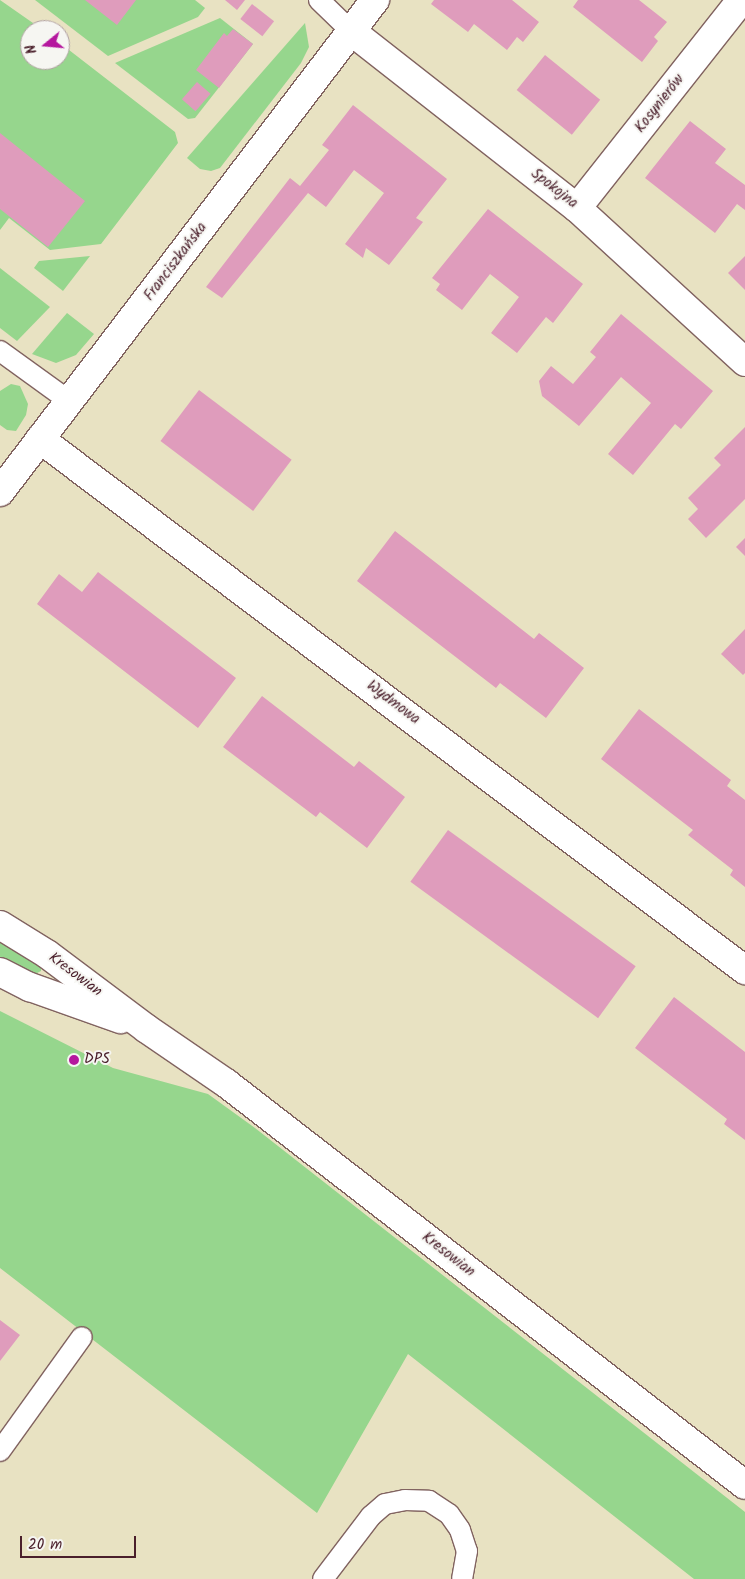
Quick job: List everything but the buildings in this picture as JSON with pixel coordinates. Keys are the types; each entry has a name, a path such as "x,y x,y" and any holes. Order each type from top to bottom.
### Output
{"street":[{"name":"Franciszkańska","path":"0,492 375,0"},
{"name":"Kosynierów","path":"577,208 741,0"},
{"name":"Spokojna","path":"351,30 577,208 745,362"},
{"name":"Wydmowa","path":"40,439 745,970"},
{"name":"Kresowian","path":"0,925 47,954 147,1029 226,1083 745,1485"},
{"name":"Kresowian","path":"0,972 30,987 147,1029"}],"lane":[{"path":"319,0 351,30"},
{"path":"0,351 69,401"},
{"path":"0,1451 82,1337"},
{"path":"323,1579 371,1516 385,1504 405,1500 429,1501 449,1514 467,1551 462,1579"}],"green space":[{"path":"0,0 29,20 20,20 20,70 70,70 70,51 175,132 178,143 101,244 50,250 9,218 0,230"},
{"path":"35,0 195,0 205,8 198,17 108,56 70,27 70,20 61,20"},
{"path":"220,18 253,44 195,118 188,119 115,63"},
{"path":"305,23 309,47 301,63 220,168 211,171 200,169 187,158"},
{"path":"90,256 63,291 34,268 39,261"},
{"path":"0,268 50,307 17,341 0,328"},
{"path":"67,313 94,334 76,355 56,363 32,354"},
{"path":"11,384 20,386 28,404 26,415 16,431 7,430 0,425 0,391"},
{"path":"0,940 41,965 41,971 35,974 0,957"},
{"path":"0,1011 113,1068 208,1094 255,1128 745,1512 745,1579 694,1579 408,1354 317,1513 0,1268"}],"place":[{"name":"DPS","path":"74,1060"}]}
